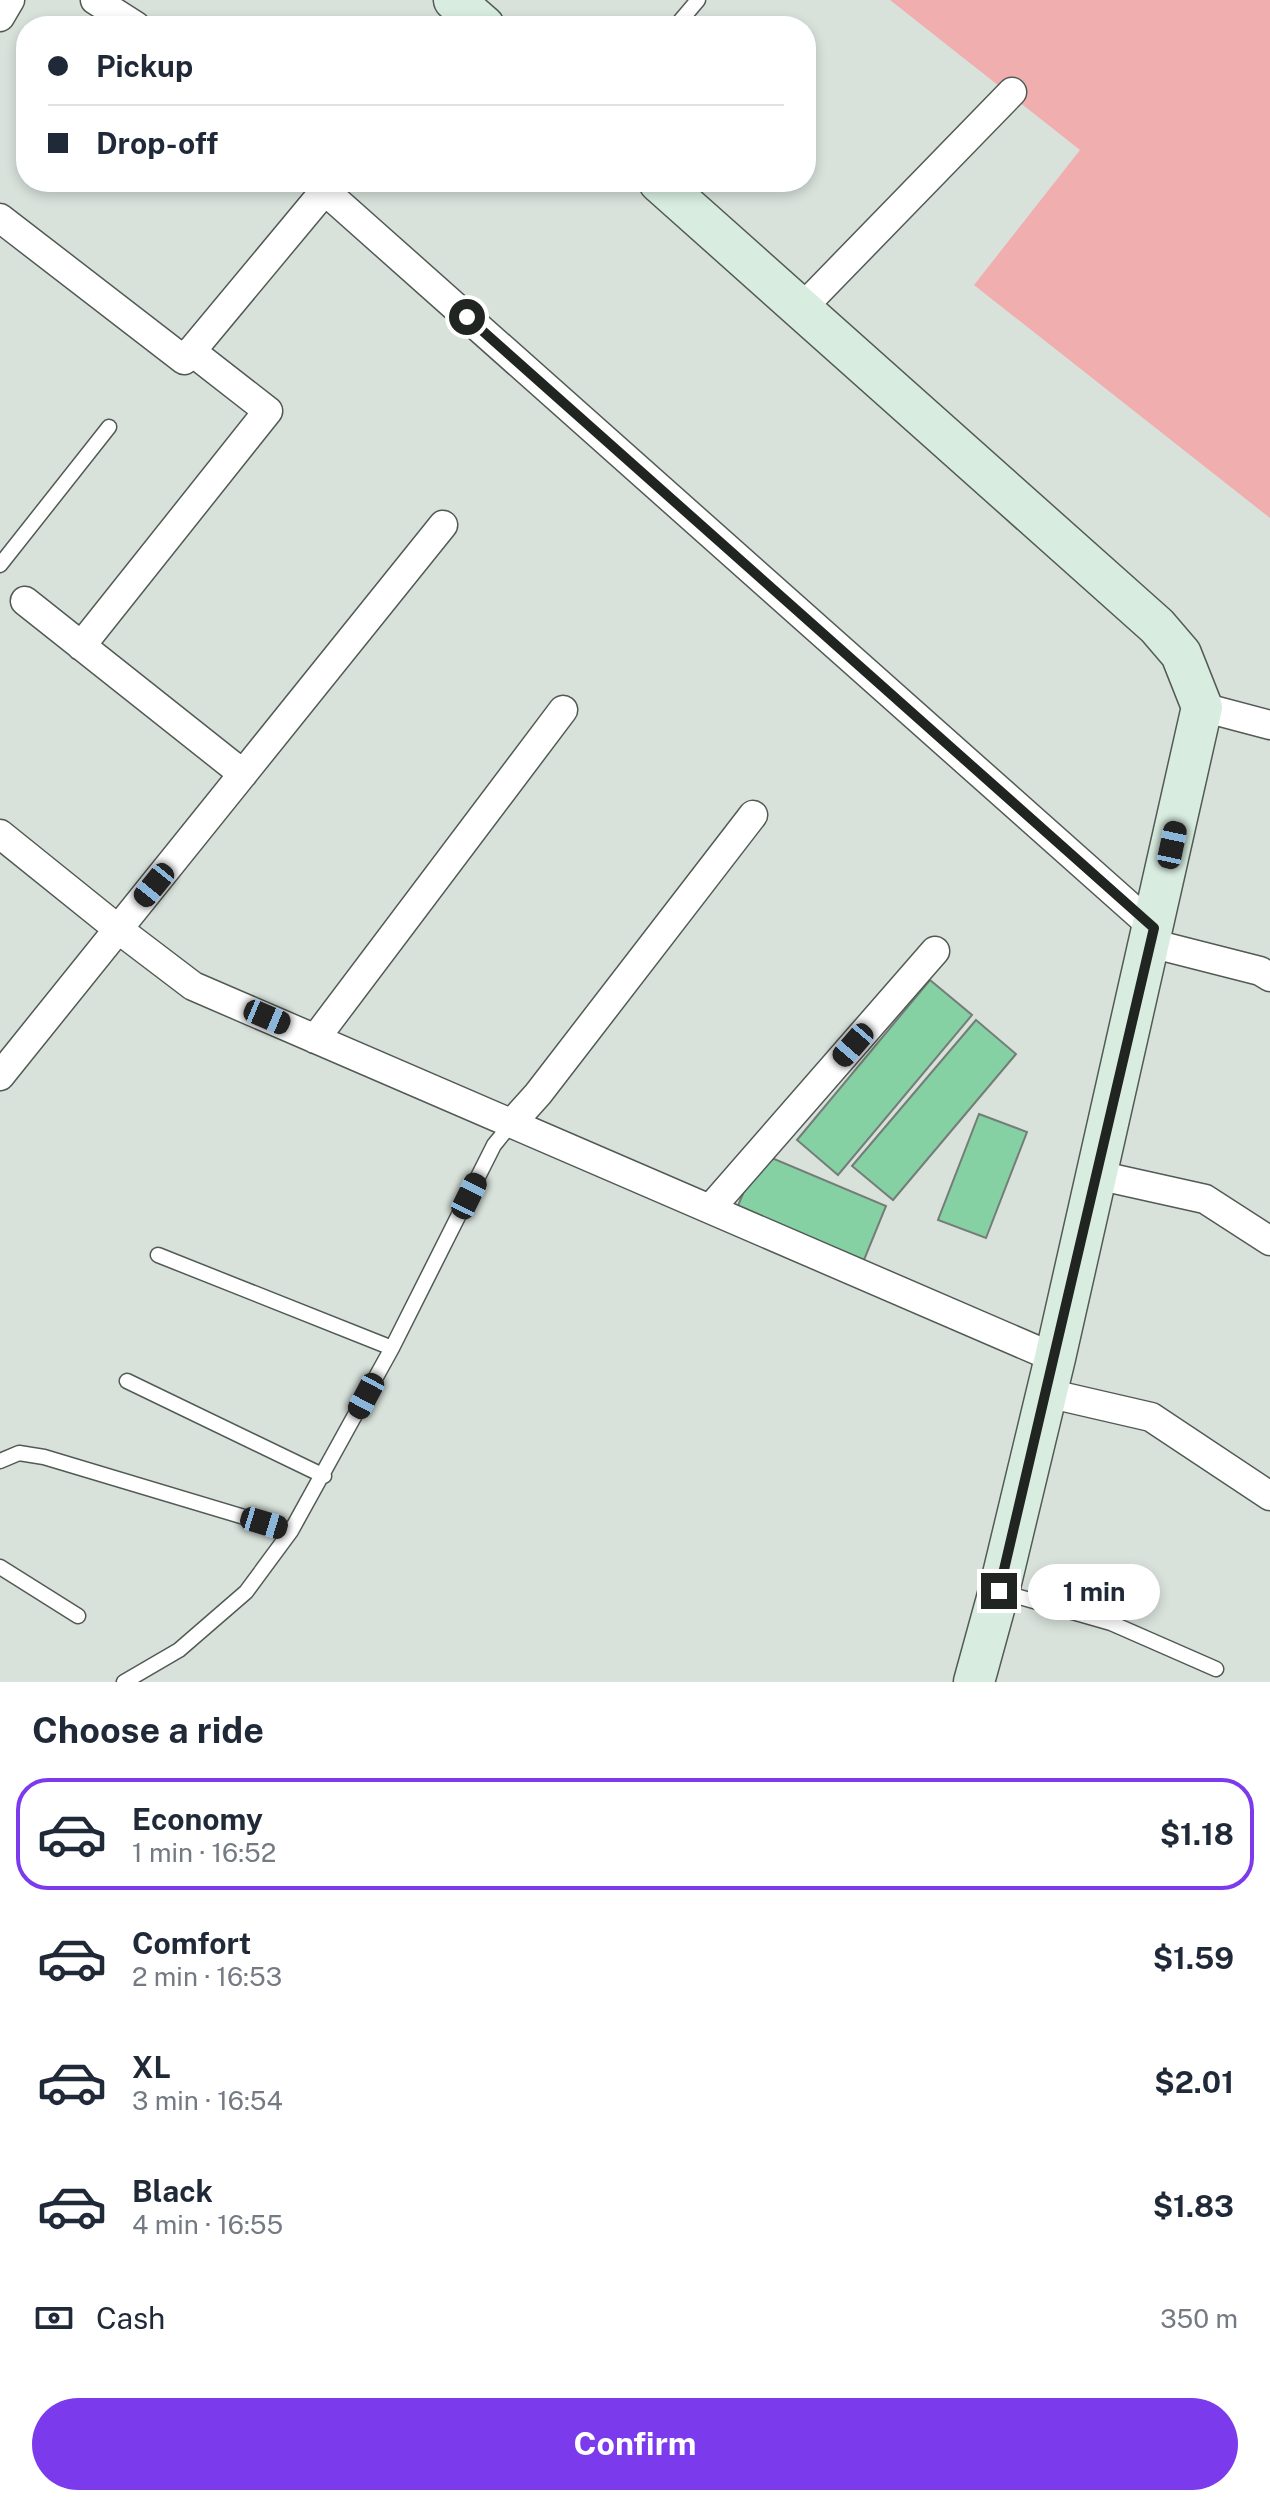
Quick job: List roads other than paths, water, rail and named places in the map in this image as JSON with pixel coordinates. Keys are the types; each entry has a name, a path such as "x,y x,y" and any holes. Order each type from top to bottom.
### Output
{"street":[{"path":"0,17 10,0"},
{"path":"95,0 120,16"},
{"path":"801,309 1012,92"},
{"path":"0,218 184,360 318,192"},
{"path":"332,192 1152,935 1270,977"},
{"path":"670,192 1157,626 1181,654 1202,707 1051,1375 974,1682"},
{"path":"81,646 268,411 191,351"},
{"path":"0,1076 443,525"},
{"path":"25,601 243,774"},
{"path":"1202,707 1270,725"},
{"path":"315,1039 563,710"},
{"path":"512,1123 538,1094 753,815"},
{"path":"0,834 193,986 710,1209 1051,1375 1151,1417 1270,1496"},
{"path":"710,1209 935,951"},
{"path":"1097,1175 1205,1199 1270,1241"}],"lane":[{"path":"684,16 698,0"},
{"path":"0,565 109,427"},
{"path":"124,1682 179,1650 246,1592 291,1531 392,1348 494,1145 512,1123"},
{"path":"158,1255 392,1348"},
{"path":"127,1381 324,1476"},
{"path":"0,1461 19,1453 44,1457 291,1531"},
{"path":"0,1567 78,1616"},
{"path":"999,1591 1111,1623 1216,1669"}]}
